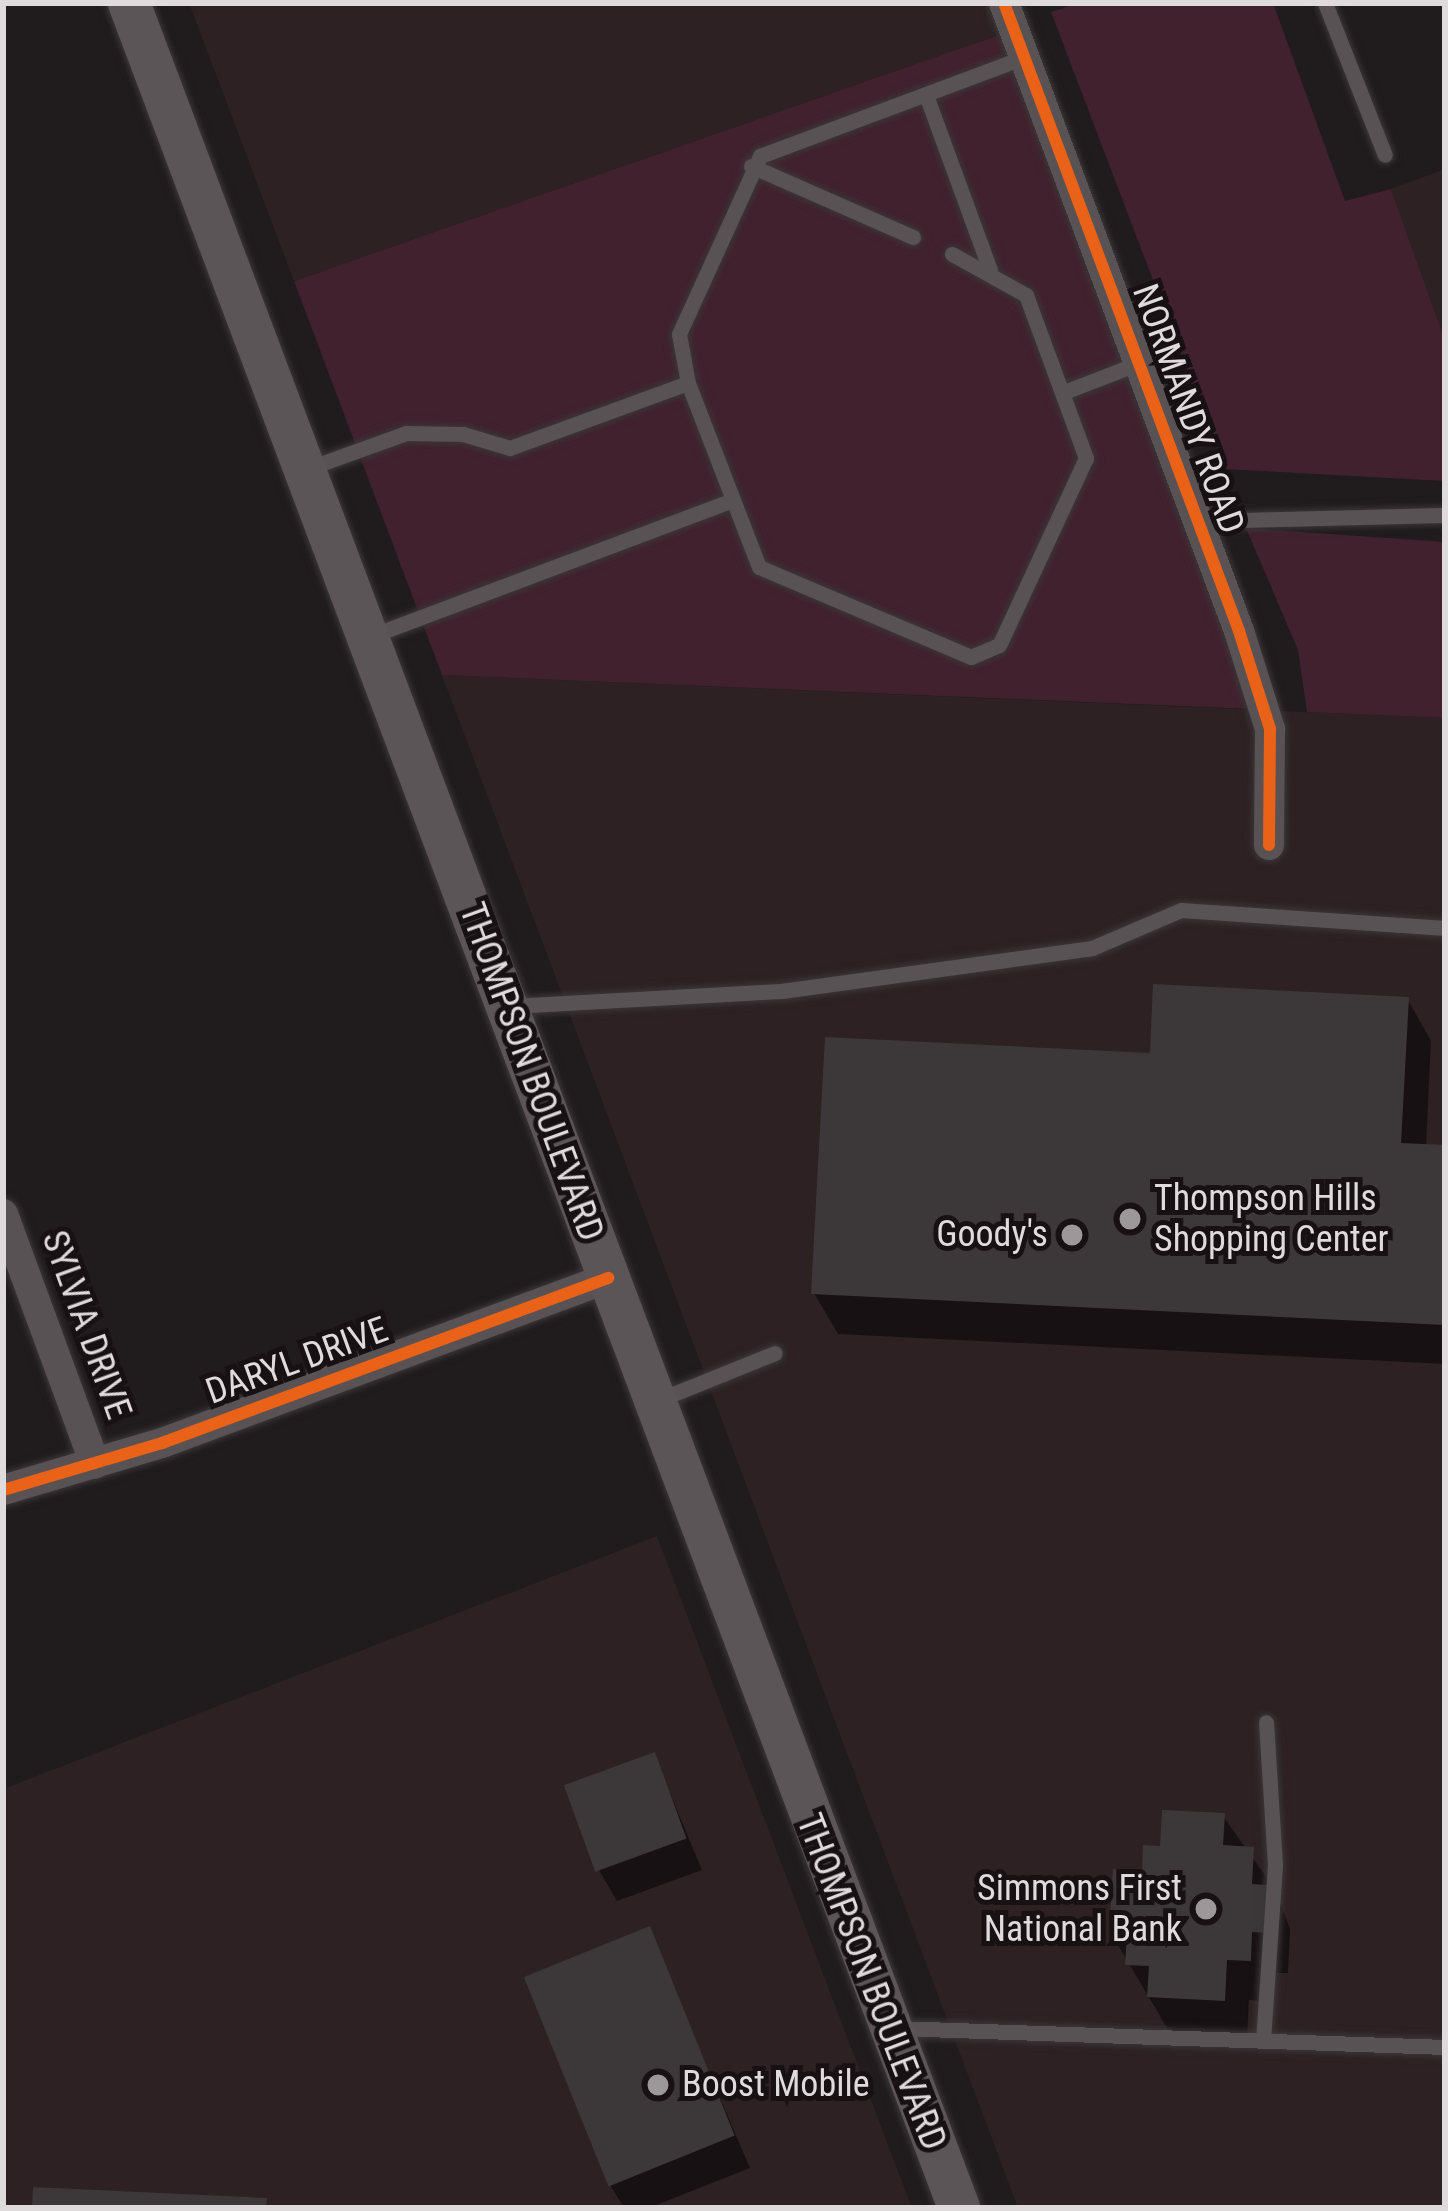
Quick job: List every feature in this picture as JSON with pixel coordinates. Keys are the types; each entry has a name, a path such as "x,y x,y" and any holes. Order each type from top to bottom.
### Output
{"main road":[{"name":"THOMPSON BOULEVARD","path":"129,3 885,2027 958,2208"}],"street":[{"name":"NORMANDY ROAD","path":"1004,3 1198,521 1270,729 1268,845"},
{"name":"SYLVIA DRIVE","path":"3,1214 95,1464"},
{"name":"DARYL DRIVE","path":"3,1490 95,1464 608,1278"}],"lane":[{"path":"1325,3 1385,154"},
{"path":"952,254 990,270 1026,295 1086,458 999,645 987,653 956,655 770,578 750,551 688,383 680,324 751,166 772,149 1024,57"},
{"path":"926,94 990,270"},
{"path":"751,166 913,237"},
{"path":"1064,392 1139,363"},
{"path":"305,470 406,433 464,434 510,448 688,383"},
{"path":"368,637 731,501"},
{"path":"1198,521 1445,515"},
{"path":"507,1006 782,991 1092,948 1181,910 1445,928"},
{"path":"653,1402 776,1353"},
{"path":"1263,2041 1275,1865 1266,1722"},
{"path":"885,2027 1445,2047"}],"shaded area":[{"path":"189,3 1000,3 1010,31 294,281"},
{"path":"1079,3 1273,3 1345,201 1391,189 1445,340 1445,481 1225,469 1051,12"},
{"path":"1010,31 1251,709 442,675 294,281"},
{"path":"1445,169 1445,340 1391,189"},
{"path":"1246,528 1445,542 1445,718 1307,712 1298,650"},
{"name":"Thompson Hills Shopping Center","path":"442,675 1445,718 1445,2208 1018,2208"},
{"path":"657,1536 912,2208 3,2208 3,1789"}],"building":[{"name":"Thompson Hills Shopping Center","path":"1153,984 1409,997 1401,1143 1445,1145 1445,1325 811,1294 825,1037 1150,1053"},
{"path":"655,1752 686,1838 595,1872 564,1785"},
{"path":"1162,1810 1225,1813 1223,1845 1254,1847 1252,1884 1268,1885 1266,1933 1252,1932 1251,1961 1227,1960 1225,2001 1147,1997 1149,1966 1125,1965 1127,1936 1109,1935 1113,1869 1142,1870 1143,1845 1160,1846"},
{"path":"650,1926 735,2136 609,2186 524,1977"},
{"path":"33,2187 267,2198 266,2208 32,2208"}],"cycle path":[{"path":"1004,3 1239,631 1270,729 1269,845"},
{"path":"3,1490 162,1443 608,1278"}],"place":[{"name":"Thompson Hills Shopping Center","path":"1130,1219"},
{"name":"Goody's","path":"1072,1235"},
{"name":"Simmons First National Bank","path":"1206,1909"},
{"name":"Boost Mobile","path":"658,2085"}]}
